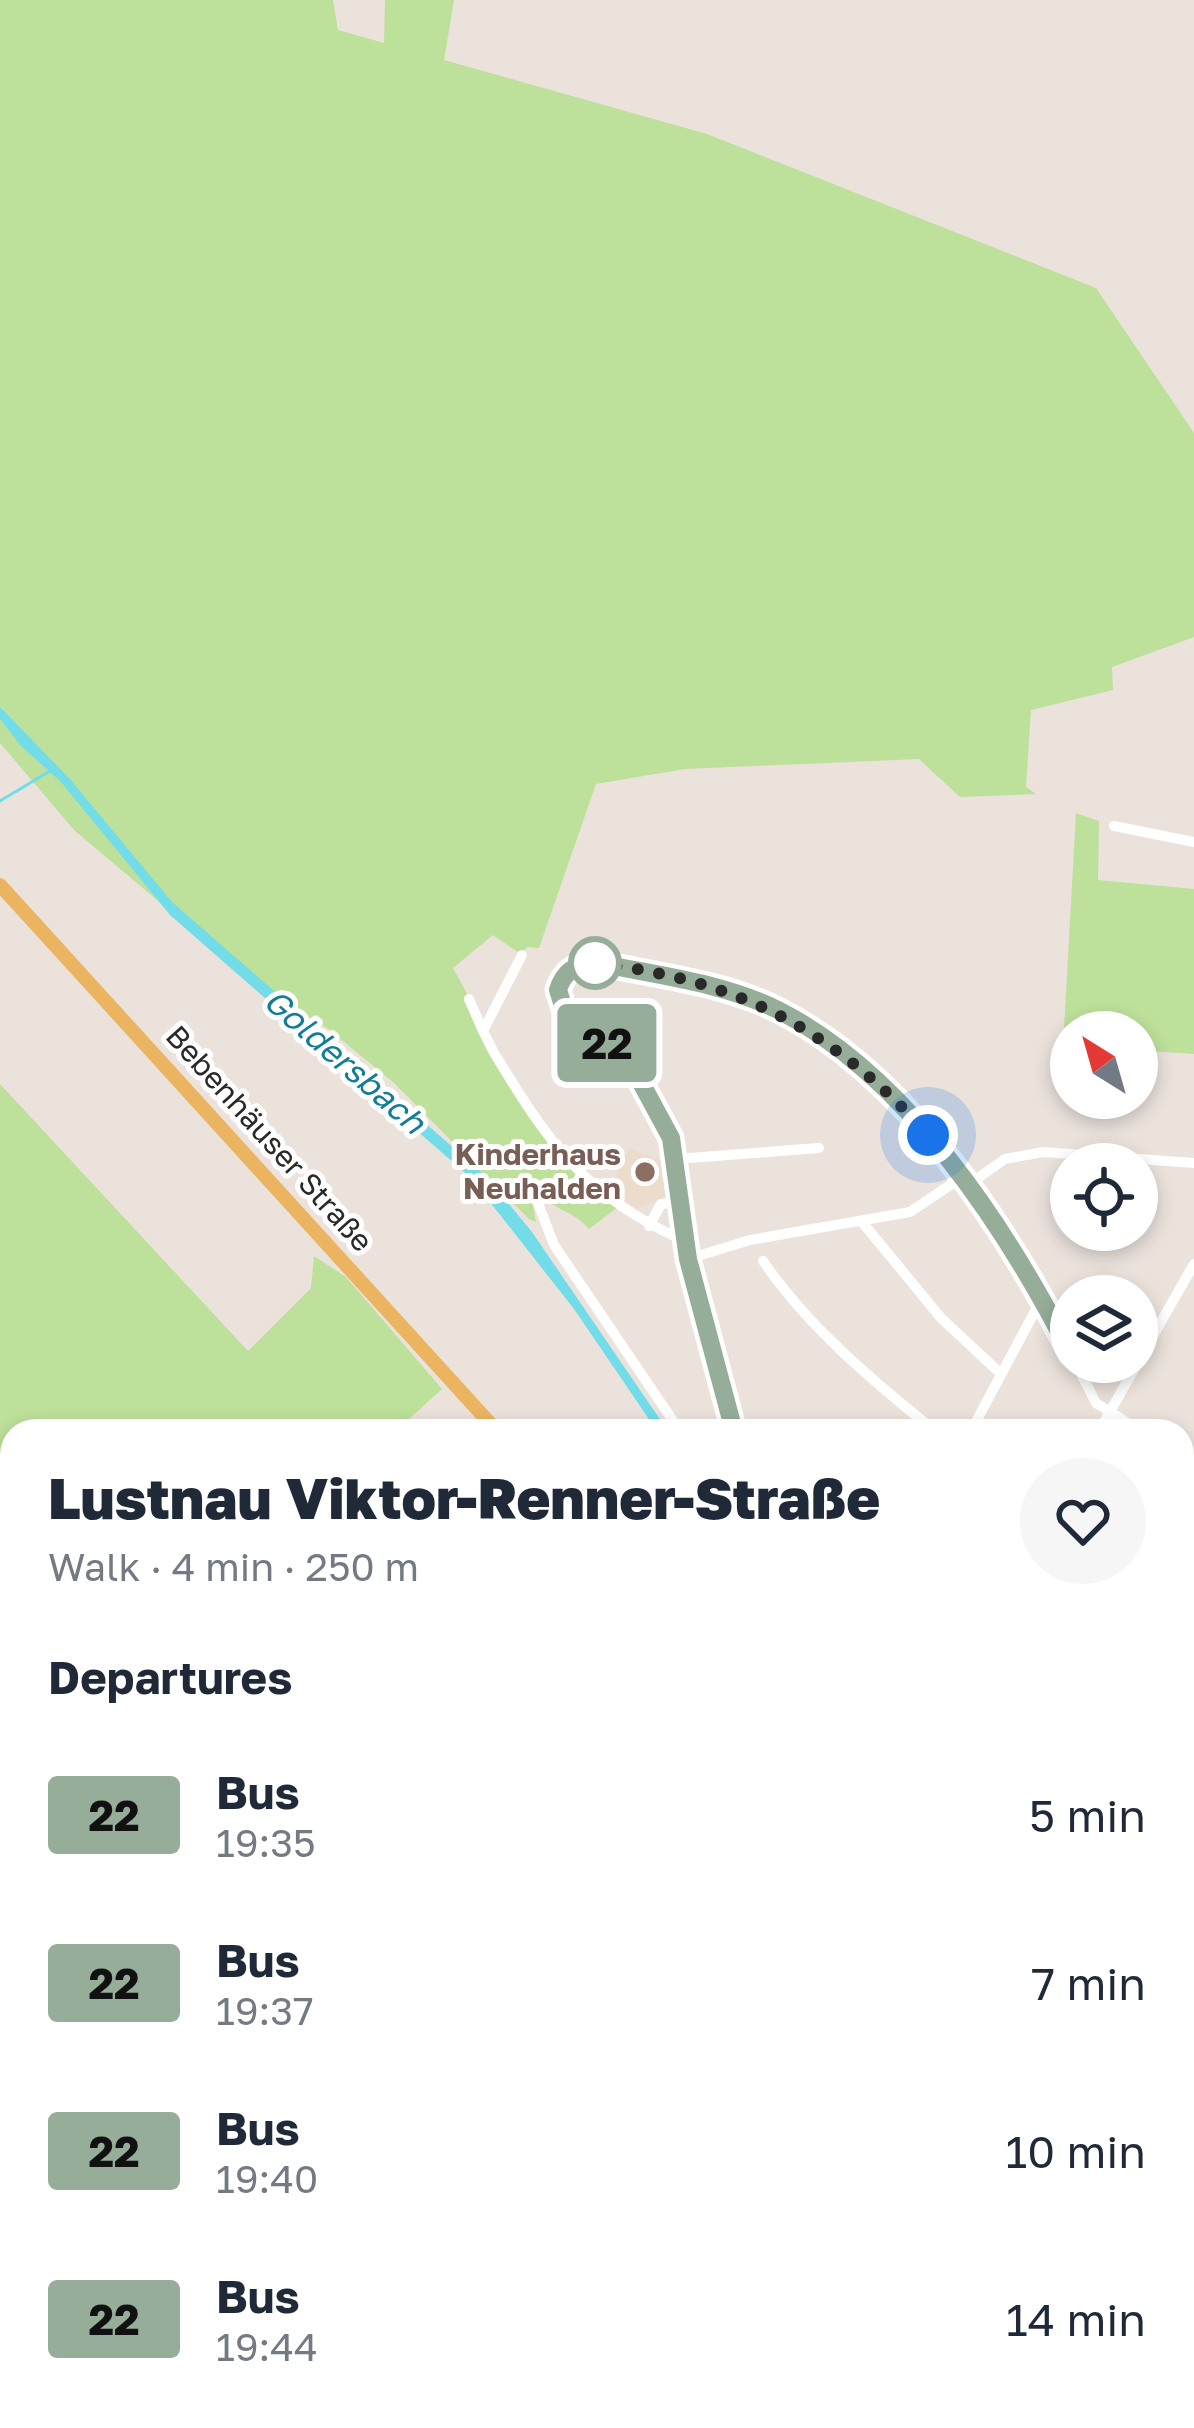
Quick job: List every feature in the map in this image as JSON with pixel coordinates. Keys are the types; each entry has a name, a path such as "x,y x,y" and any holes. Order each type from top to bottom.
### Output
{"main road":[{"name":"Bebenhäuser Straße","path":"0,885 486,1419"}],"street":[{"path":"1114,826 1194,842"},
{"path":"483,1031 522,955"},
{"path":"731,1419 688,1259 671,1138 638,1077 602,1038 564,1009 558,990 567,972 593,962 736,993 779,1011 848,1060 916,1122 965,1180 1050,1313"},
{"path":"469,999 483,1031 554,1148 614,1204 685,1241"},
{"path":"676,1159 765,1148 819,1148"},
{"path":"688,1259 750,1240 910,1212 1005,1159 1043,1152 1194,1162"},
{"path":"536,1198 554,1246 672,1419"},
{"path":"649,1226 661,1204 682,1202"},
{"path":"864,1221 941,1318 1000,1373"},
{"path":"763,1261 785,1293 836,1345 921,1419"},
{"path":"1106,1419 1194,1264"},
{"path":"976,1419 1042,1298"},
{"path":"1086,1383 1096,1403 1119,1419"}],"shaded area":[{"name":"Kinderhaus Neuhalden","path":"630,1148 671,1165 675,1192 637,1209 609,1190"}],"green space":[{"path":"0,0 333,0 338,30 384,43 385,0 454,0 444,60 707,134 1096,288 1194,433 1194,637 1112,667 1113,690 1031,710 1026,787 1036,794 960,797 919,759 685,769 596,784 539,948 527,947 522,955 493,935 453,968 548,1141 618,1207 589,1229 541,1195 532,1201 536,1222 529,1219 394,1083 327,1028 278,1002 74,830 0,743"},
{"path":"1076,813 1099,821 1098,880 1194,889 1194,1054 1158,1051 1158,1011 1065,1011"},
{"path":"0,1084 248,1351 311,1288 314,1256 346,1277 442,1389 409,1419 0,1419"}],"water":[{"name":"Goldersbach","path":"0,707 69,778 172,902 487,1177 532,1232 660,1419 649,1419 574,1309 471,1178 170,915 61,782 21,746 0,719"}],"waterway":[{"path":"0,801 50,771"}],"bus line":[{"name":"22","path":"731,1419 688,1259 671,1138 623,1058 564,1009 558,990 561,980 580,965 593,962 736,993 816,1034 916,1122 968,1184 1050,1313"}],"place":[{"name":"Kinderhaus Neuhalden","path":"645,1172"}],"route":[{"path":"595,963 736,993 779,1011 848,1060 928,1135"}]}
